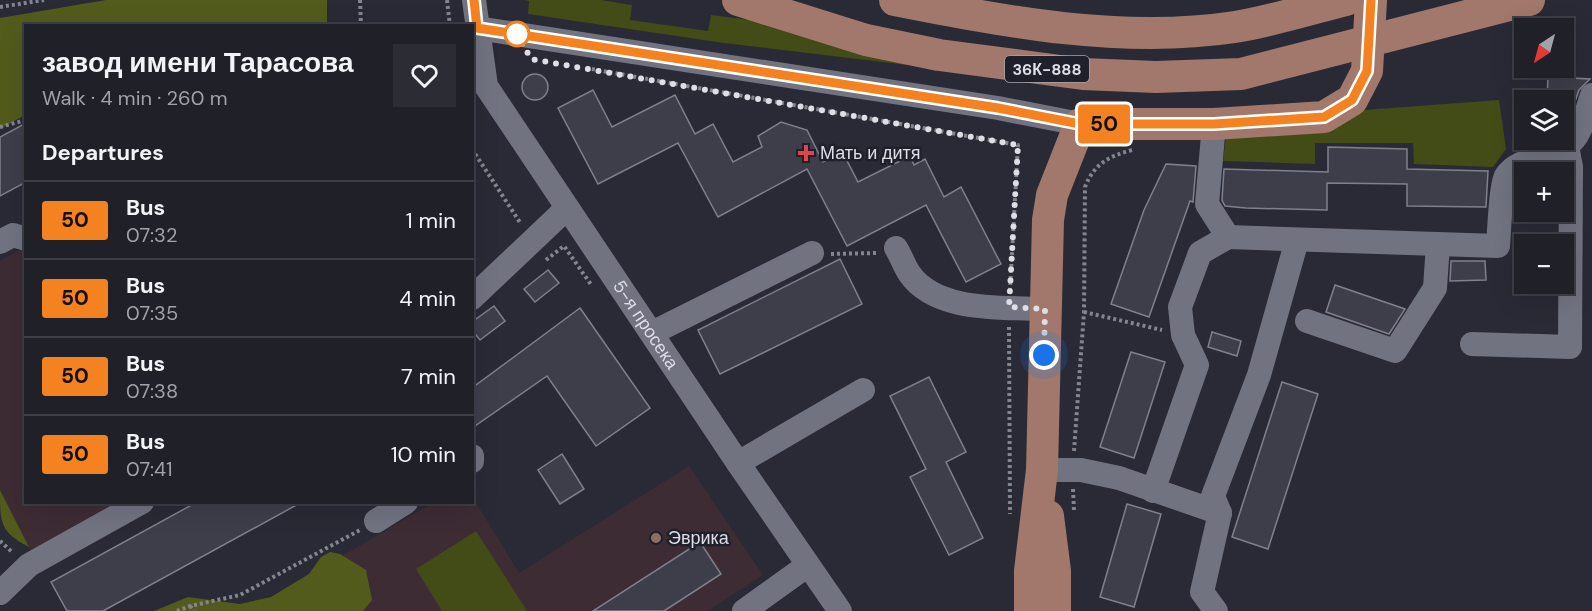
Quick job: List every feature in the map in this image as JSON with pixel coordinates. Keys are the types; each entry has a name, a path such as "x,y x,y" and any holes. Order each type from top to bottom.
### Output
{"main road":[{"name":"36К-888","path":"738,0 866,40 939,55 1116,77 1241,74 1529,0"},
{"name":"36К-888","path":"895,0 956,12 1099,31 1155,32 1235,27 1346,0"},
{"path":"1030,611 1030,571 1042,470 1045,251 1052,195 1080,124 1214,124 1324,117 1352,100 1367,71 1371,0"},
{"path":"1042,470 1055,571 1055,611"}],"street":[{"name":"5-я просека","path":"474,0 486,86 566,209 840,611"},
{"path":"477,28 998,108 1080,124"},
{"path":"1574,138 1592,95"},
{"path":"1214,124 1207,204 1228,237"},
{"path":"1153,491 1197,365 1182,335 1180,307 1200,253 1228,237 1498,246 1504,177 1516,165 1546,157 1559,150"},
{"path":"1472,344 1570,347 1571,167 1568,150"},
{"path":"474,296 566,209"},
{"path":"0,242 13,235 24,238"},
{"path":"1216,611 1202,592 1220,513 1213,496 1259,375 1297,240"},
{"path":"1307,321 1395,351 1436,288 1438,244"},
{"path":"897,248 910,275 938,297 984,309 1009,307 1045,309"},
{"path":"652,333 812,253"},
{"path":"738,464 863,390"},
{"path":"1042,470 1081,470 1119,478 1220,513"},
{"path":"5,598 29,565 138,504"},
{"path":"376,521 403,504"},
{"path":"744,611 808,566"}],"path":[{"path":"0,7 44,0"},
{"path":"360,0 361,24"},
{"path":"447,0 450,24"},
{"path":"577,67 1018,145 1009,307 1010,518"},
{"path":"0,127 24,121"},
{"path":"1074,518 1073,471 1084,312 1085,187 1091,172 1107,159 1134,150"},
{"path":"474,152 546,260 564,246 597,294"},
{"path":"812,253 879,253 897,248"},
{"path":"1084,312 1169,332"},
{"path":"177,611 240,595 376,521"},
{"path":"190,606 194,611"}],"shaded area":[{"path":"18,251 24,251 24,504 121,504 32,553 0,490 0,261"},
{"name":"Эврика","path":"689,466 763,575 708,611 248,611 431,504 474,504 474,500 519,573"}],"green space":[{"path":"106,0 327,0 327,24 24,24 24,116 0,129 0,18"},
{"path":"524,0 601,0 632,5 630,20 708,31 711,15 1007,53 965,72 724,43 528,14 529,1"},
{"path":"1499,100 1506,149 1493,167 1414,164 1413,143 1315,143 1315,164 1223,161 1228,120"},
{"path":"0,490 29,547 19,542 7,531 0,511"},
{"path":"476,531 527,611 442,611 416,569"},
{"path":"330,552 340,554 366,570 372,600 363,611 154,611 188,597 240,604 271,597 309,574 321,557"}],"building":[{"path":"535,74 544,78 548,87 544,96 535,100 526,96 522,87 526,78"},
{"path":"1548,78 1590,79 1579,90 1574,104 1574,90 1547,90"},
{"path":"593,90 612,127 675,95 695,134 713,124 733,162 762,147 758,136 781,122 807,130 823,162 842,151 858,182 910,156 914,165 925,159 944,197 961,187 1001,264 966,282 926,205 847,246 807,169 718,217 678,143 598,184 558,108"},
{"path":"24,124 24,183 0,196 0,137"},
{"path":"1328,147 1407,149 1407,169 1488,171 1486,207 1407,206 1407,184 1327,183 1327,210 1225,206 1222,200 1224,169 1328,172"},
{"path":"1166,164 1196,166 1193,202 1190,201 1149,317 1111,304 1144,210"},
{"path":"840,259 862,304 720,374 698,330"},
{"path":"1451,261 1485,261 1486,280 1450,281"},
{"path":"548,270 559,283 535,302 524,289"},
{"path":"1335,285 1405,309 1389,334 1326,312"},
{"path":"494,306 505,321 480,340 474,332 474,321"},
{"path":"580,308 650,408 596,446 547,376 474,427 474,387"},
{"path":"1212,332 1241,341 1237,356 1208,347"},
{"path":"1131,352 1165,362 1134,458 1100,447"},
{"path":"929,377 966,452 946,462 983,538 949,555 910,477 926,469 890,396"},
{"path":"1282,382 1318,394 1268,549 1232,537"},
{"path":"562,454 584,489 560,504 538,470"},
{"path":"193,504 298,504 103,611 67,611 51,582"},
{"path":"1127,504 1161,514 1134,607 1100,597"},
{"path":"700,542 721,574 664,611 593,611"}],"bus line":[{"name":"50","path":"474,0 477,28 998,108 1080,124 1214,124 1324,117 1352,100 1367,71 1371,0"}],"place":[{"name":"Мать и дитя","path":"806,153"},
{"name":"Эврика","path":"656,538"}],"route":[{"path":"517,34 531,59 1018,145 1009,307 1045,309 1044,355"}]}
